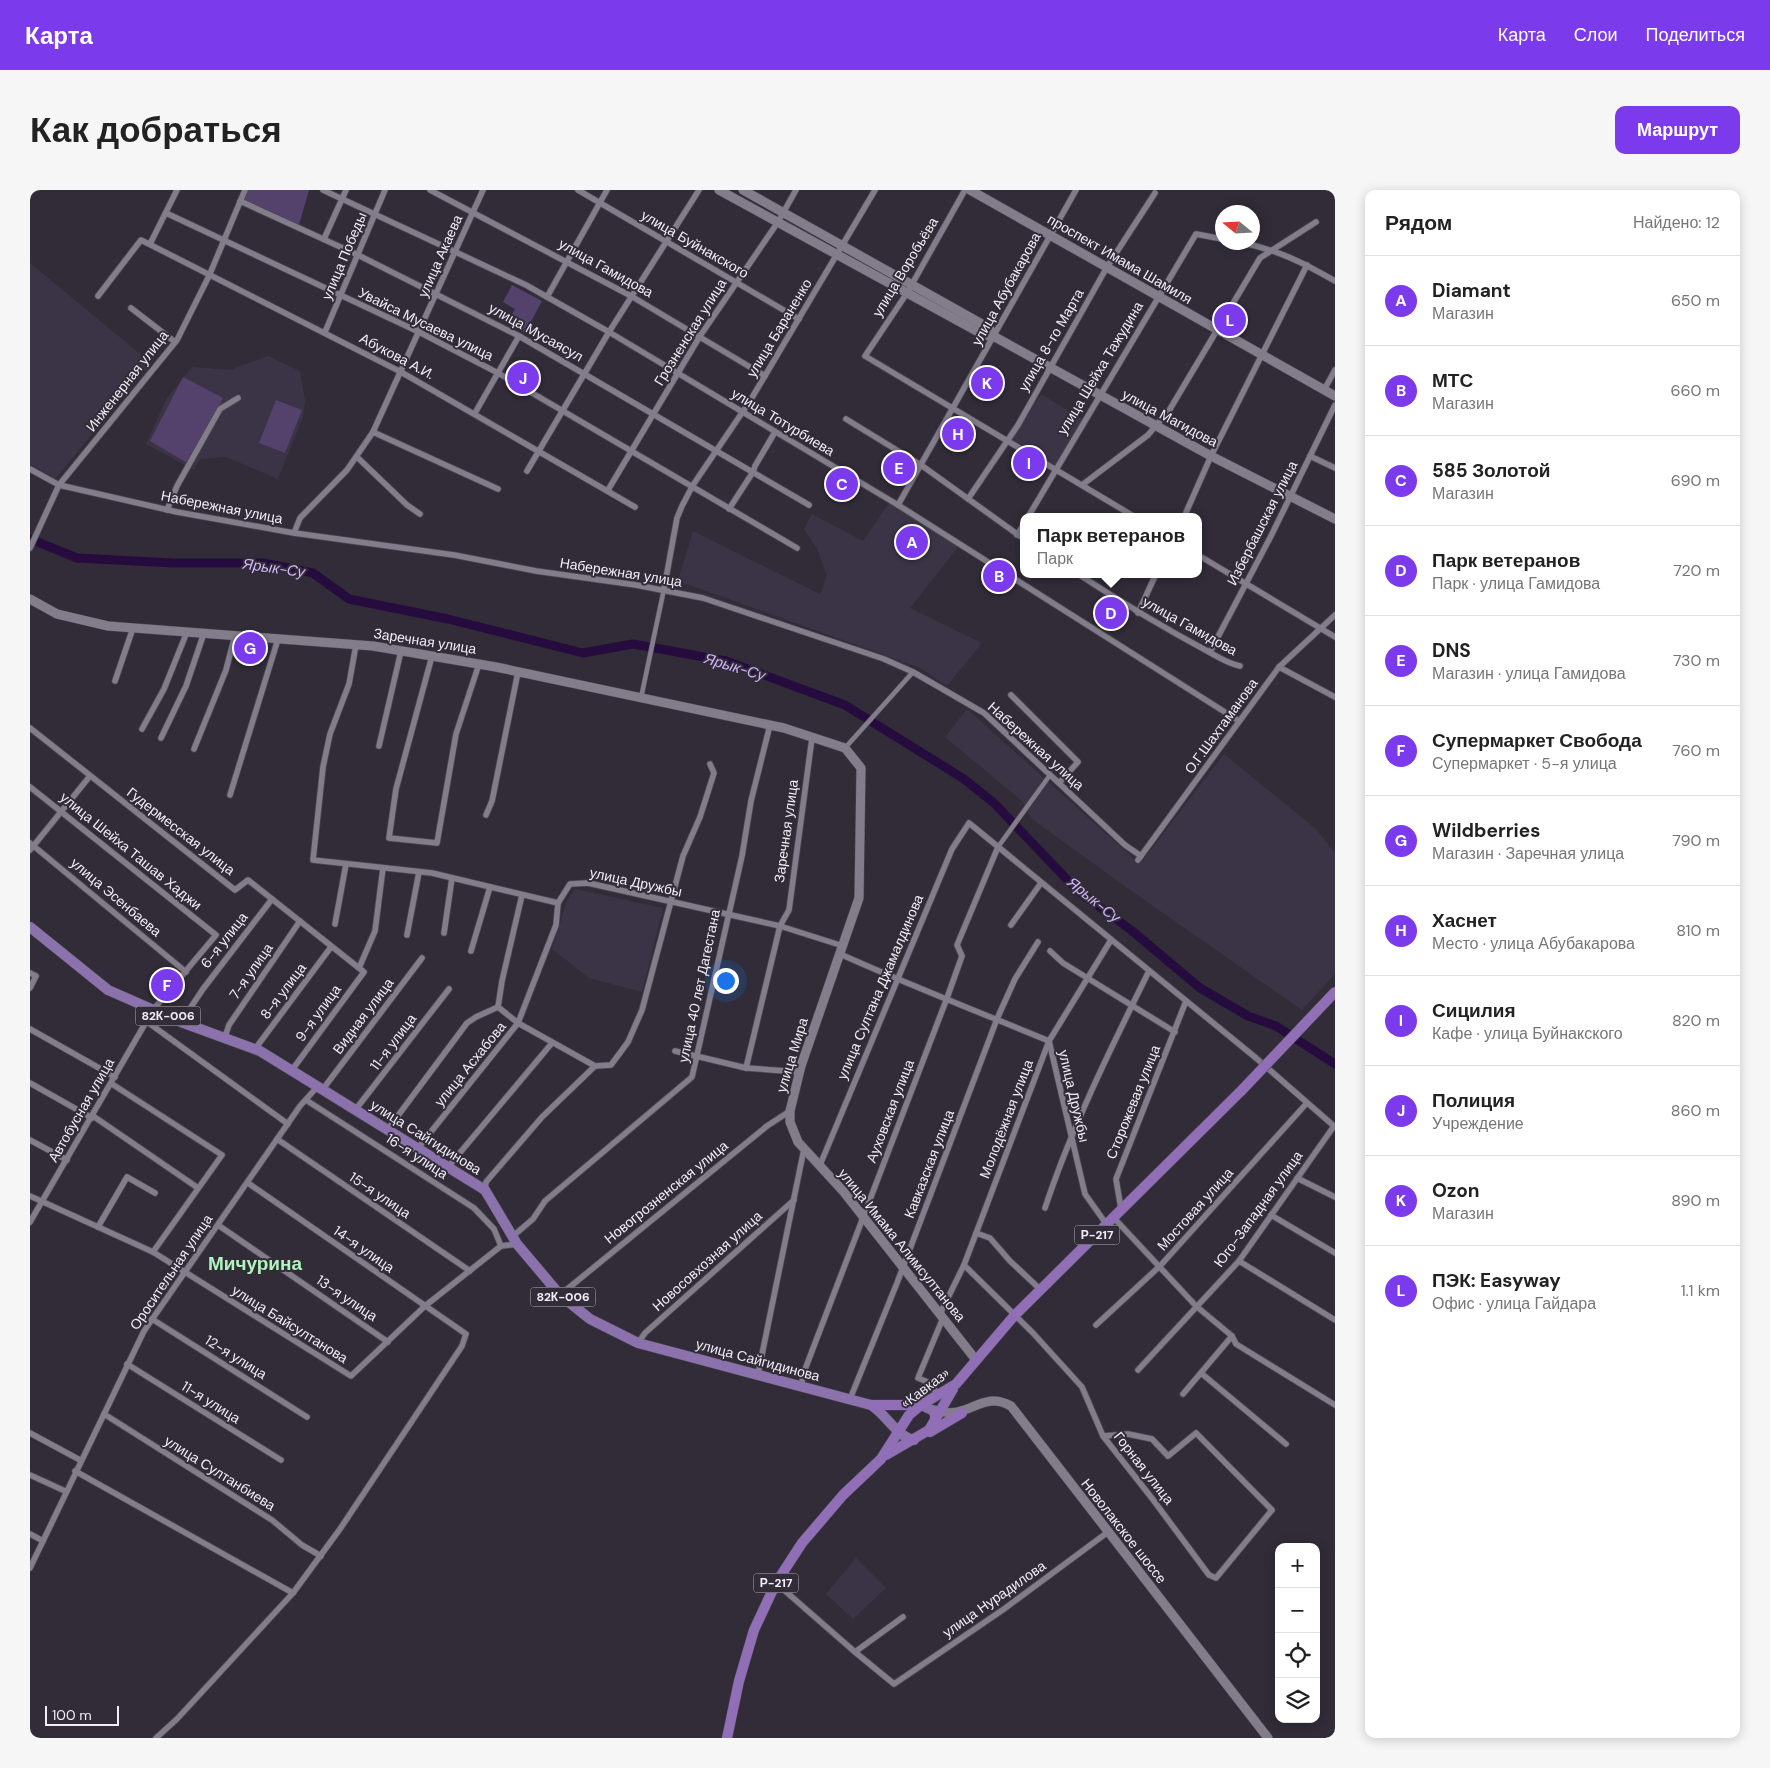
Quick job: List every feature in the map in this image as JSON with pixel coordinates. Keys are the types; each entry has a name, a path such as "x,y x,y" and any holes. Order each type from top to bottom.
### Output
{"highway":[{"name":"«Кавказ»","path":"727,1738 739,1681 751,1639 776,1583 802,1543 843,1495 881,1459 909,1415 921,1405 956,1384 1014,1316 1242,1090 1335,992"},
{"name":"Р-217","path":"918,1439 956,1384"},
{"path":"871,1405 921,1405"},
{"name":"Р-217","path":"881,1459 962,1413"}],"main road":[{"name":"улица Магидова","path":"719,190 778,222 912,284 989,328 994,337"},
{"name":"улица Магидова","path":"742,190 784,213 907,293 984,336 994,337 1211,456 1335,519"},
{"name":"проспект Имама Шамиля","path":"970,190 1215,330 1335,396"},
{"name":"Заречная улица","path":"30,599 57,614 108,626 356,645 478,664 770,724 845,748"},
{"name":"улица Мира","path":"804,1149 792,1132 790,1110 800,1072 860,898 861,768 845,748"},
{"name":"улица Сайгидинова","path":"30,927 108,990 181,1022 225,1036 256,1049 486,1190 515,1240 560,1295 590,1319 638,1343 871,1405"},
{"name":"улица Имама Алимсултанова","path":"804,1149 820,1164 976,1360"},
{"name":"Новолакское шоссе","path":"962,1413 985,1401 1002,1401 1011,1406 1268,1738"},
{"name":"82К-006","path":"871,1405 881,1411 899,1431"},
{"path":"921,1405 936,1414 962,1413"},
{"path":"899,1431 905,1437 918,1439"}],"street":[{"path":"150,244 177,190"},
{"name":"Инженерная улица","path":"30,548 59,485 175,342 209,276 245,190"},
{"name":"улица Тотурбиева","path":"323,190 456,251 547,297 609,332 898,505 1240,721"},
{"path":"324,239 346,190"},
{"name":"улица Победы","path":"325,332 385,190"},
{"name":"улица Гамидова","path":"430,190 474,211 631,296 765,376"},
{"name":"улица Акаева","path":"294,533 300,518 336,482 373,432 483,190"},
{"name":"улица Буйнакского","path":"578,190 800,319"},
{"path":"547,297 566,260 607,190"},
{"path":"527,471 631,296 699,190"},
{"name":"Грозненская улица","path":"608,490 700,336 784,213 796,190"},
{"name":"улица Бараненко","path":"664,589 677,518 693,486 765,376 875,190"},
{"name":"улица Воробьёва","path":"954,408 865,356 907,293 965,190"},
{"name":"улица Абубакарова","path":"898,505 1076,190"},
{"name":"улица 8-го Марта","path":"968,499 1050,368 1107,267 1155,194"},
{"name":"улица Мусаясул","path":"240,201 358,255 519,336 809,505"},
{"name":"Увайса Мусаева улица","path":"166,213 419,332 498,373 797,548"},
{"path":"1082,485 1148,435 1170,409 1215,330 1260,258 1316,222"},
{"name":"улица Шейха Тажудина","path":"1030,513 1055,468 1196,234 1215,238"},
{"name":"Абукова А.И.","path":"98,296 141,240 209,276 325,332 400,372 475,413 635,507"},
{"path":"1260,246 1272,249 1307,265 1335,281"},
{"path":"1186,513 1211,456 1307,265"},
{"path":"131,308 175,342"},
{"path":"475,413 519,336"},
{"path":"1324,390 1335,370"},
{"path":"167,510 177,486 220,409 238,398"},
{"name":"Избербашская улица","path":"1210,652 1335,404"},
{"path":"954,408 1128,513"},
{"path":"846,420 921,465 1020,537"},
{"path":"373,432 498,489"},
{"path":"729,509 753,472 754,466 775,432"},
{"path":"1310,456 1335,468"},
{"path":"356,457 407,505 420,514"},
{"name":"Набережная улица","path":"30,469 59,485 167,510 294,533 454,555 536,571 664,589 703,598 884,659 913,672 984,713 1139,858"},
{"path":"1017,535 1020,530"},
{"path":"1202,557 1335,637"},
{"name":"улица Гамидова","path":"1084,578 1185,641 1210,652 1227,663 1240,666"},
{"path":"1138,613 1154,578"},
{"path":"641,698 664,589"},
{"name":"О.Г.Шахтаманова","path":"1139,858 1279,668 1318,628 1335,615"},
{"path":"115,681 133,628"},
{"path":"142,729 164,689 183,647 187,632"},
{"path":"161,738 186,686 204,633"},
{"path":"194,749 226,670 235,636"},
{"path":"230,795 278,639"},
{"path":"356,645 349,684 330,734 325,759 313,860 419,872 558,903"},
{"path":"379,746 401,651"},
{"path":"432,656 396,789 390,838 437,843 456,734 478,664"},
{"path":"1279,668 1335,697"},
{"path":"486,815 494,791 518,672"},
{"path":"845,748 913,672"},
{"path":"1011,695 1078,762 1059,783"},
{"name":"улица 40 лет Дагестана","path":"515,1240 545,1200 692,1077 770,724"},
{"name":"Гудермесская улица","path":"30,728 235,890 248,880 362,970"},
{"name":"Заречная улица","path":"746,1068 780,926 789,910 812,738"},
{"path":"498,1007 518,1024 595,1066 611,1065 628,1042 642,1010 683,856 700,817 714,773 710,764"},
{"path":"1050,775 999,847 1256,1058 1306,1104 1335,1126"},
{"path":"31,846 90,776"},
{"name":"улица Шейха Ташав Хаджи","path":"30,787 216,935"},
{"name":"улица Султана Джамалдинова","path":"820,1164 952,849 969,823 999,847"},
{"name":"улица Эсенбаева","path":"31,846 186,972"},
{"name":"Ауховская улица","path":"801,1386 804,1372 962,956 957,945 999,847"},
{"path":"336,924 346,864"},
{"name":"9-я улица","path":"292,1070 362,970 375,931 384,868"},
{"path":"407,935 419,872"},
{"path":"444,932 452,878"},
{"name":"улица Дружбы","path":"558,903 570,884 588,883 780,926 842,950 897,980 947,998 1049,1041 1070,1140 1084,1194 1114,1218 1196,1306 1232,1336 1236,1344 1335,1405"},
{"path":"1012,925 1041,883"},
{"path":"471,951 490,887"},
{"path":"498,1007 502,980 522,895"},
{"name":"6-я улица","path":"181,1022 203,988 272,899"},
{"name":"улица Асхабова","path":"418,1148 518,1024 556,925 558,903"},
{"name":"7-я улица","path":"225,1036 229,1025 300,921"},
{"name":"Автобусная улица","path":"30,1222 112,1084 153,1010 216,935"},
{"name":"Молодёжная улица","path":"936,1392 930,1383 918,1378 942,1316 964,1265 1049,1041 1111,940"},
{"name":"Кавказская улица","path":"850,1399 998,1020 1015,979 1038,942"},
{"name":"8-я улица","path":"256,1049 332,947"},
{"path":"1050,951 1063,963 1175,1032"},
{"name":"Видная улица","path":"321,1088 422,958"},
{"path":"1045,1208 1070,1140 1103,1064 1149,971"},
{"path":"30,973 36,976 30,988"},
{"name":"11-я улица","path":"356,1110 449,989"},
{"name":"Сторожевая улица","path":"1114,1218 1122,1204 1116,1179 1186,1001"},
{"path":"388,1129 467,1023 498,1007"},
{"path":"146,1021 288,1124"},
{"path":"30,1029 115,1077"},
{"path":"448,1167 552,1043"},
{"path":"675,1051 698,1054 722,1063 746,1068 800,1072"},
{"path":"486,1190 486,1182 542,1117 595,1066"},
{"path":"30,1083 92,1117 198,1188"},
{"path":"112,1084 222,1155 153,1252"},
{"name":"Оросительная улица","path":"30,1568 65,1490 144,1331 288,1124 306,1100 321,1088"},
{"name":"16-я улица","path":"306,1100 474,1208 494,1229 501,1246"},
{"name":"Мостовая улица","path":"1096,1325 1160,1266 1306,1104"},
{"name":"Новогрозненская улица","path":"560,1295 767,1126 790,1110"},
{"name":"Юго-Западная улица","path":"1138,1370 1239,1260 1335,1126"},
{"path":"30,1140 67,1160"},
{"name":"15-я улица","path":"277,1140 470,1271"},
{"path":"758,1374 804,1149"},
{"path":"98,1227 127,1177 155,1192"},
{"path":"1297,1178 1335,1197"},
{"name":"14-я улица","path":"248,1183 466,1334 462,1346 321,1556"},
{"name":"улица Байсултанова","path":"30,1196 153,1252 351,1376 388,1342"},
{"name":"Новосовхозная улица","path":"638,1343 645,1333 794,1200"},
{"path":"1271,1215 1335,1253"},
{"name":"13-я улица","path":"218,1225 388,1342"},
{"path":"976,1233 990,1238 1010,1261 1041,1290"},
{"path":"388,1342 425,1306 501,1246 515,1240"},
{"path":"1239,1260 1335,1320"},
{"name":"Горная улица","path":"964,1265 1082,1387 1102,1436 1151,1497 1209,1575 1216,1578 1272,1510 1196,1433 1168,1456 1152,1439 1128,1434 1102,1436"},
{"name":"12-я улица","path":"152,1319 307,1417"},
{"path":"1183,1394 1232,1336"},
{"name":"11-я улица","path":"127,1364 281,1460"},
{"path":"1201,1373 1286,1444"},
{"name":"улица Султанбиева","path":"104,1414 272,1520 302,1544 321,1556"},
{"path":"30,1433 80,1460"},
{"path":"75,1471 294,1593"},
{"path":"30,1476 65,1490"},
{"name":"улица Нурадилова","path":"855,1652 894,1684 1004,1609 1108,1532"},
{"path":"30,1534 43,1540"},
{"path":"156,1738 176,1720 294,1593 321,1556"},
{"path":"776,1583 855,1652 903,1617"}],"shaded area":[{"path":"248,190 309,190 299,225 243,200"},
{"path":"30,263 151,363 55,479 30,464"},
{"path":"512,285 542,301 525,333 507,323 515,309 503,302"},
{"path":"268,356 300,371 305,401 303,417 278,479 226,457 200,459 194,470 146,444 167,398 192,367 230,370"},
{"path":"183,377 223,398 189,464 150,441"},
{"path":"1041,394 1083,420 1054,467 1008,445"},
{"path":"276,400 302,410 285,453 259,443"},
{"path":"889,503 959,546 910,608 982,643 947,686 918,667 678,581 693,531 820,594 827,576 817,549 804,529 812,514 863,541"},
{"path":"1103,595 1130,613 1119,630 1092,613"},
{"path":"967,709 1140,864 1224,754 1317,830 1335,853 1335,974 1302,1010 1123,885 1032,819 1022,801 945,737"},
{"path":"575,889 663,908 642,992 589,978 552,949 567,901"},
{"path":"856,1558 886,1588 853,1619 826,1594"}],"waterway":[{"name":"Ярык-Су","path":"30,539 77,558 173,563 263,563 313,573 349,599 448,619 583,653 633,644 726,661 845,705 964,779 994,803 1078,891 1131,930 1200,988 1248,1016 1276,1026 1335,1064"}],"place":[{"name":"ПЭК: Easyway","path":"1230,320"},
{"name":"Полиция","path":"523,378"},
{"name":"Ozon","path":"987,383"},
{"name":"Хаснет","path":"958,434"},
{"name":"Сицилия","path":"1029,463"},
{"name":"DNS","path":"899,468"},
{"name":"585 Золотой","path":"842,484"},
{"name":"Diamant","path":"912,542"},
{"name":"МТС","path":"999,576"},
{"name":"Парк ветеранов","path":"1111,613"},
{"name":"Wildberries","path":"250,648"},
{"name":"Супермаркет Свобода","path":"167,985"}],"district":[{"name":"Мичурина","path":"255,1263"}]}
